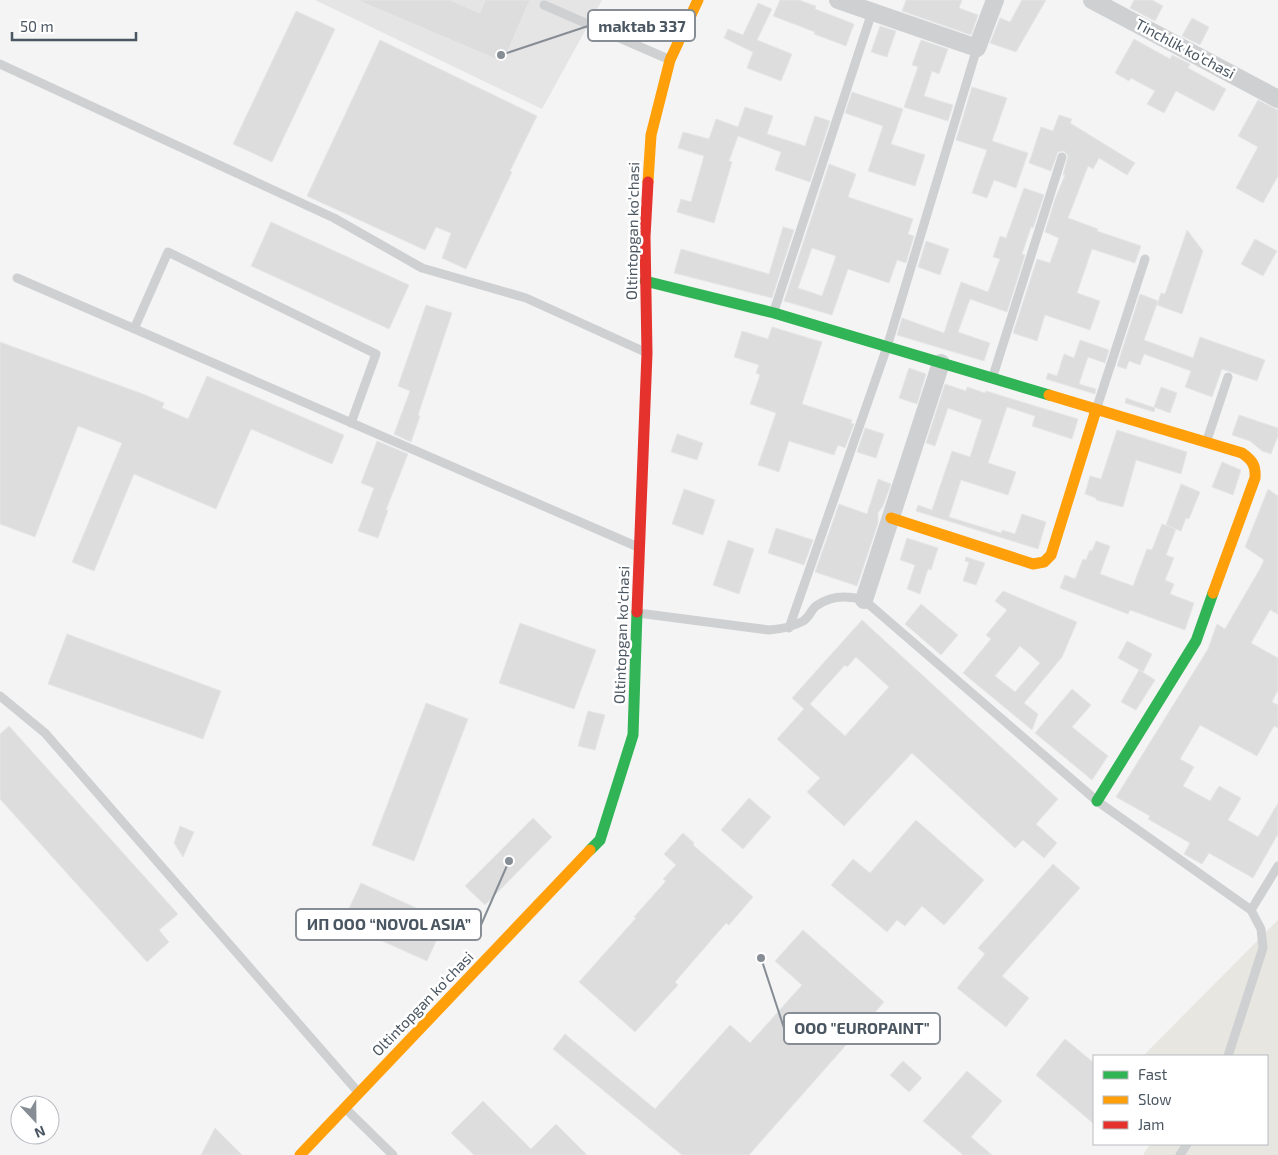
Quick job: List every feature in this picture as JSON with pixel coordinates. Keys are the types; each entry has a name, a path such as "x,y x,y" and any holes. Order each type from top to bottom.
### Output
{"street":[{"name":"Oltintopgan ko'chasi","path":"300,1155 600,840 633,735 647,354 645,237 651,135 670,60 698,0"},
{"path":"838,0 977,48 995,0"},
{"name":"Tinchlik ko'chasi","path":"1092,0 1278,99"},
{"path":"645,281 774,313 1242,453 1252,459 1256,468 1255,478 1196,641 1097,802"},
{"path":"864,600 941,363"},
{"path":"891,518 1034,564 1048,561 1096,410"}],"lane":[{"path":"544,5 670,60"},
{"path":"774,313 872,12"},
{"path":"789,628 887,347 977,48"},
{"path":"0,64 334,218 422,268 526,298 647,354"},
{"path":"992,378 1062,157"},
{"path":"134,329 168,252 376,354 351,423"},
{"path":"1096,410 1145,258"},
{"path":"17,278 640,548"},
{"path":"1206,443 1228,378"},
{"path":"638,613 769,630 789,628 805,620 815,607 834,597 850,596 864,600 1097,802 1251,910 1261,929 1263,948 1228,1055"},
{"path":"0,696 44,733 359,1093"},
{"path":"1251,910 1278,866"},
{"path":"344,1108 393,1155"}],"shaded area":[{"path":"315,0 602,0 542,109"}],"sand":[{"path":"1278,920 1278,1155 1143,1155 1149,1145 1268,1145 1268,1055 1145,1054"}],"building":[{"path":"357,0 450,0 480,13 485,0 530,0 503,62"},
{"path":"780,0 799,0 816,6 815,9 854,24 846,46 773,16"},
{"path":"906,0 962,0 959,8 978,15 971,35 902,11"},
{"path":"1022,0 1046,0 1016,52 990,43 1000,18 1010,22"},
{"path":"1134,0 1152,0 1163,6 1155,21 1130,8"},
{"path":"758,3 772,9 757,40 792,54 781,81 747,68 753,52 724,38 728,29 743,35"},
{"path":"296,11 335,29 272,162 233,144"},
{"path":"1192,18 1209,27 1200,45 1182,36"},
{"path":"880,26 896,31 887,57 871,52"},
{"path":"1134,39 1170,59 1172,55 1190,64 1188,68 1226,89 1214,111 1176,91 1164,113 1147,104 1155,91 1131,78 1129,81 1115,73"},
{"path":"380,40 537,116 466,269 442,258 451,233 436,227 425,250 307,196"},
{"path":"921,40 948,49 939,74 932,71 924,96 953,105 948,121 904,107 918,67 912,65"},
{"path":"972,87 1007,98 992,141 1028,153 1016,188 994,180 987,198 972,193 987,150 956,140"},
{"path":"852,92 903,109 891,144 925,155 915,186 868,171 883,126 845,113"},
{"path":"1258,100 1278,110 1278,176 1263,203 1236,188 1258,147 1238,136"},
{"path":"745,107 773,116 767,134 805,146 815,116 830,121 810,182 775,170 781,152 738,136 729,161 732,162 714,223 677,212 681,199 691,202 704,156 678,148 683,132 709,139 716,119 738,127"},
{"path":"1059,115 1072,119 1070,123 1135,163 1127,175 1099,158 1093,169 1088,166 1068,218 1098,229 1097,231 1141,246 1135,263 1092,249 1077,293 1100,301 1090,330 1045,315 1037,341 1013,333 1037,259 1050,263 1059,238 1045,232 1065,175 1063,175 1068,156 1064,151 1058,152 1051,171 1029,163 1041,127 1053,131"},
{"path":"829,164 856,174 848,197 913,219 908,234 914,236 906,263 897,260 889,283 848,269 832,315 784,301","holes":["812,248 836,256 822,296 798,288"]},
{"path":"1024,188 1044,195 1022,254 1025,255 1007,312 970,299 958,332 990,343 984,361 897,335 902,318 944,333 961,282 988,292 1000,259 993,257 1000,236 1006,238"},
{"path":"271,222 409,285 389,329 251,266"},
{"path":"783,227 794,230 772,298 674,273 681,249 769,274"},
{"path":"1187,230 1203,251 1182,314 1157,305 1161,293 1165,294"},
{"path":"1255,239 1277,251 1263,276 1241,264"},
{"path":"926,241 949,249 940,275 918,267"},
{"path":"1140,294 1158,301 1144,340 1193,358 1200,337 1265,360 1257,381 1222,369 1212,397 1185,387 1191,371 1144,354 1140,365 1129,361 1126,369 1117,366"},
{"path":"426,305 452,313 418,415 420,416 411,442 394,434 410,391 398,386"},
{"path":"772,327 822,342 802,404 852,420 851,423 854,424 845,448 838,445 834,455 789,441 779,472 758,465 776,413 750,404 760,375 756,373 759,365 734,357 742,331 768,339"},
{"path":"1080,340 1109,350 1105,363 1088,357 1079,384 1096,389 1095,394 1046,379 1048,373 1057,376 1064,354 1074,358"},
{"path":"0,342 143,394 164,403 162,408 188,419 207,376 344,435 332,464 251,429 216,509 134,474 94,571 72,562 122,443 78,426 35,537 0,524"},
{"path":"909,368 926,374 917,404 899,398"},
{"path":"945,384 966,391 967,387 985,393 986,391 1078,419 1072,439 1032,426 1035,416 1007,407 988,463 1016,472 1008,495 961,480 949,517 1001,533 1002,530 1015,534 1022,514 1046,522 1038,549 916,511 918,505 932,510 952,451 970,457 982,420 948,408 935,446 926,443"},
{"path":"1161,387 1177,393 1170,413 1154,407"},
{"path":"1126,398 1155,408 1154,412 1125,403"},
{"path":"1239,415 1278,428 1278,436 1271,454 1262,451 1250,441 1232,435"},
{"path":"865,428 884,434 876,458 857,452"},
{"path":"1117,430 1187,452 1181,474 1136,460 1123,507 1096,500 1096,498 1085,494 1090,476 1101,479"},
{"path":"677,434 703,443 697,460 671,452"},
{"path":"377,441 408,454 386,510 388,510 378,538 358,531 374,488 361,483"},
{"path":"1222,462 1241,470 1233,495 1212,487"},
{"path":"878,479 891,484 883,506 878,513 878,523 857,586 815,572 839,504 867,514"},
{"path":"1181,484 1200,492 1189,519 1186,518 1181,531 1166,525"},
{"path":"684,489 715,500 703,535 672,524"},
{"path":"1268,489 1278,496 1278,614 1270,610 1251,643 1278,658 1278,690 1272,702 1278,705 1278,728 1274,726 1257,756 1200,725 1180,759 1194,767 1183,786 1210,801 1219,786 1241,798 1228,820 1258,837 1278,803 1278,834 1253,878 1209,853 1202,864 1184,854 1190,843 1148,819 1150,816 1116,797 1208,649 1217,624 1225,629 1261,567 1264,560 1245,547"},
{"path":"1162,524 1176,529 1166,555 1174,558 1165,580 1174,584 1170,594 1194,603 1185,630 1130,610 1128,614 1060,588 1065,575 1075,579 1083,559 1086,560 1096,541 1110,546 1100,574 1133,586 1147,549 1152,550"},
{"path":"776,528 813,540 804,565 768,553"},
{"path":"907,538 938,548 931,570 928,569 920,594 907,589 915,565 900,560"},
{"path":"728,540 754,549 739,594 713,585"},
{"path":"966,557 985,563 976,585 963,581 969,562 965,561"},
{"path":"1003,591 1077,622 1062,657 1024,703 1038,714 1032,730 963,673 991,639 986,635 1007,610 995,601","holes":["1020,646 1040,663 1015,692 995,676"]},
{"path":"921,604 958,635 941,655 905,624"},
{"path":"862,620 1058,799 1036,824 1057,843 1044,858 1023,840 1015,848 912,753 844,826 807,792 820,778 777,739 804,709 792,698","holes":["856,657 889,687 845,736 810,704 845,665 847,667"]},
{"path":"520,623 596,650 574,709 499,683"},
{"path":"67,634 221,691 203,739 48,684"},
{"path":"1127,641 1152,654 1143,672 1118,658"},
{"path":"1139,670 1155,680 1136,710 1121,702"},
{"path":"1072,689 1091,705 1072,727 1108,756 1092,780 1035,733"},
{"path":"426,703 468,719 414,861 372,845"},
{"path":"588,711 605,715 595,750 578,746"},
{"path":"9,726 178,914 159,930 169,942 147,962 0,799 0,734"},
{"path":"749,798 771,817 743,849 721,830"},
{"path":"533,818 552,837 485,905 465,886"},
{"path":"916,820 984,880 944,925 922,906 905,926 897,920 887,932 831,885 853,859 870,873"},
{"path":"180,826 194,832 183,857 174,843"},
{"path":"683,833 694,843 693,845 753,897 729,925 726,923 675,982 678,985 635,1032 579,982 666,881 663,879 676,865 664,854"},
{"path":"1053,864 1080,888 1002,976 1029,998 1006,1027 957,988 985,954 978,948"},
{"path":"361,883 445,921 427,961 342,923"},
{"path":"803,930 884,1002 749,1155 682,1155 553,1049 565,1034 655,1109 730,1025 750,1043 802,985 775,961"},
{"path":"1065,1039 1093,1062 1093,1123 1036,1075"},
{"path":"903,1061 922,1078 909,1092 890,1075"},
{"path":"967,1071 1002,1101 971,1137 992,1155 963,1155 923,1121"},
{"path":"483,1101 531,1149 556,1124 587,1155 474,1155 451,1133"},
{"path":"215,1128 242,1155 201,1155"}],"traffic: fast":[{"path":"645,281 774,313 1049,395"},
{"path":"1097,801 1196,641 1213,593"},
{"path":"590,850 600,840 633,735 637,612"}],"traffic: slow":[{"path":"648,182 651,135 670,60 698,0"},
{"path":"1049,395 1242,453 1251,461 1255,470 1255,478 1213,593"},
{"path":"891,518 1033,564 1044,562 1051,555 1096,410"},
{"path":"300,1155 590,850"}],"traffic: jam":[{"path":"637,612 647,353 645,237 648,182"}],"place":[{"name":"maktab 337","path":"501,55"},
{"name":"ИП ООО “NOVOL ASIA”","path":"509,861"},
{"name":"OOO \"EUROPAINT\"","path":"761,958"}]}
